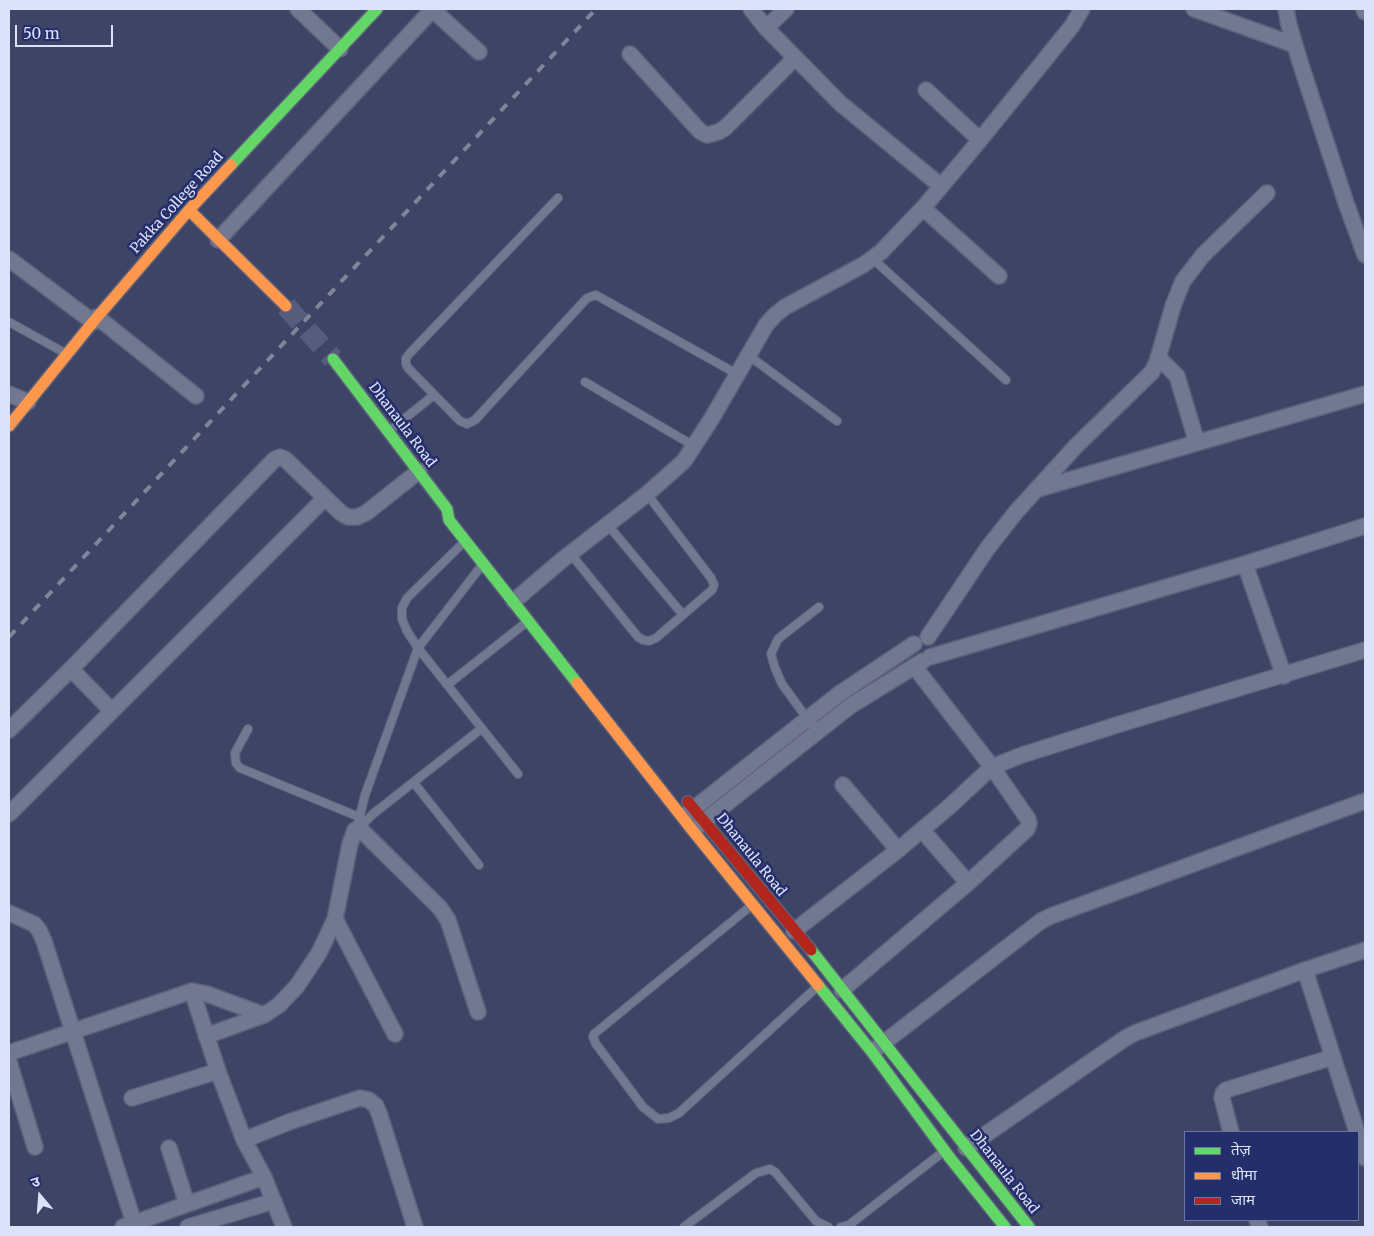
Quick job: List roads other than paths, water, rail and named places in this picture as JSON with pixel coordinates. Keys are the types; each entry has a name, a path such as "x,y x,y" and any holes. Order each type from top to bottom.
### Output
{"street":[{"path":"298,9 340,48"},
{"name":"Pakka College Road","path":"9,426 95,319 189,210 377,9"},
{"path":"218,240 433,9 479,52"},
{"path":"751,9 766,28 841,104 941,186"},
{"path":"766,28 786,9"},
{"path":"521,594 570,553 647,494 684,461 766,325 785,307 882,252 923,208 980,140 1072,26 1082,9"},
{"path":"1194,9 1295,44"},
{"path":"1286,9 1295,44 1358,213 1365,255"},
{"path":"630,54 696,127 707,135 725,128 795,58"},
{"path":"926,90 980,140"},
{"path":"928,637 996,536 1076,446 1156,367 1173,306 1183,281 1202,255 1267,193"},
{"path":"923,208 999,276"},
{"path":"189,210 286,306"},
{"path":"9,259 95,319 196,396"},
{"path":"1158,357 1177,376 1197,443"},
{"name":"Dhanaula Road","path":"333,359 447,509 449,520 484,564 521,594 529,620 688,813 752,906 818,986 878,1047 966,1148 1029,1227"},
{"path":"9,394 28,402"},
{"path":"1038,489 1365,394"},
{"path":"9,730 71,669 275,459 280,457 286,459 341,513 348,517 357,517 366,513 419,471"},
{"path":"9,814 325,498"},
{"path":"447,509 460,512"},
{"path":"923,661 1365,526"},
{"path":"1245,564 1284,676"},
{"path":"688,813 846,690 920,638 928,637 934,642 936,646 935,651 923,661 850,706 698,826"},
{"path":"842,990 968,883 1027,829 1029,824 1028,819 918,656 914,649 914,644"},
{"path":"794,931 898,850 992,767 1022,755 1111,727 1365,650"},
{"path":"71,669 112,711"},
{"path":"843,785 898,850"},
{"name":"Dhanaula Road","path":"681,793 688,813"},
{"path":"878,1047 1041,921 1365,802"},
{"path":"206,1036 264,1015 279,1005 297,986 319,953 335,919 350,844 358,824 440,908 448,920 478,1012"},
{"name":"Dhanaula Road","path":"698,826 794,931 842,990 945,1150 1005,1227"},
{"path":"922,830 968,883"},
{"path":"9,913 34,924 39,930 140,1223 264,1177"},
{"path":"335,919 395,1034"},
{"path":"966,1148 1135,1033 1305,970 1365,950"},
{"path":"1305,970 1356,1131"},
{"path":"9,1053 192,991 207,994 264,1015"},
{"path":"192,991 218,1071 244,1140 264,1177 284,1227"},
{"path":"1231,1131 1222,1098 1226,1090 1333,1057"},
{"path":"9,1062 35,1147"},
{"path":"132,1098 218,1071"},
{"path":"244,1140 289,1122 360,1098 369,1100 376,1106 380,1116 415,1227"},
{"path":"1359,1139 1365,1158"},
{"path":"169,1148 187,1204"},
{"path":"188,1227 274,1201"}],"lane":[{"path":"558,198 406,358 408,368 460,421 467,424 471,423 587,298 596,294 737,374"},
{"path":"873,258 1006,380"},
{"path":"9,322 67,354"},
{"path":"748,355 837,421"},
{"path":"585,382 694,446"},
{"path":"388,432 434,395"},
{"path":"570,553 638,637 649,641 656,638 712,590 714,584 647,494"},
{"path":"608,524 683,615"},
{"path":"466,541 407,598 402,608 402,619 418,648 518,774"},
{"path":"358,824 418,648 484,564"},
{"path":"817,732 782,684 775,668 772,654 778,638 819,607"},
{"path":"447,685 529,620"},
{"path":"248,729 235,753 236,763 240,768 358,824"},
{"path":"358,824 414,783 482,729"},
{"path":"414,783 479,865"},
{"path":"752,906 594,1034 593,1037 596,1044 643,1107 658,1119 669,1118 679,1113 830,975"},
{"path":"841,1227 849,1224 945,1150"},
{"path":"684,1227 756,1173 770,1169 775,1172 816,1221 828,1227"}],"tunnel":[{"path":"286,306 333,359"}],"railway":[{"path":"9,637 596,9"}]}
